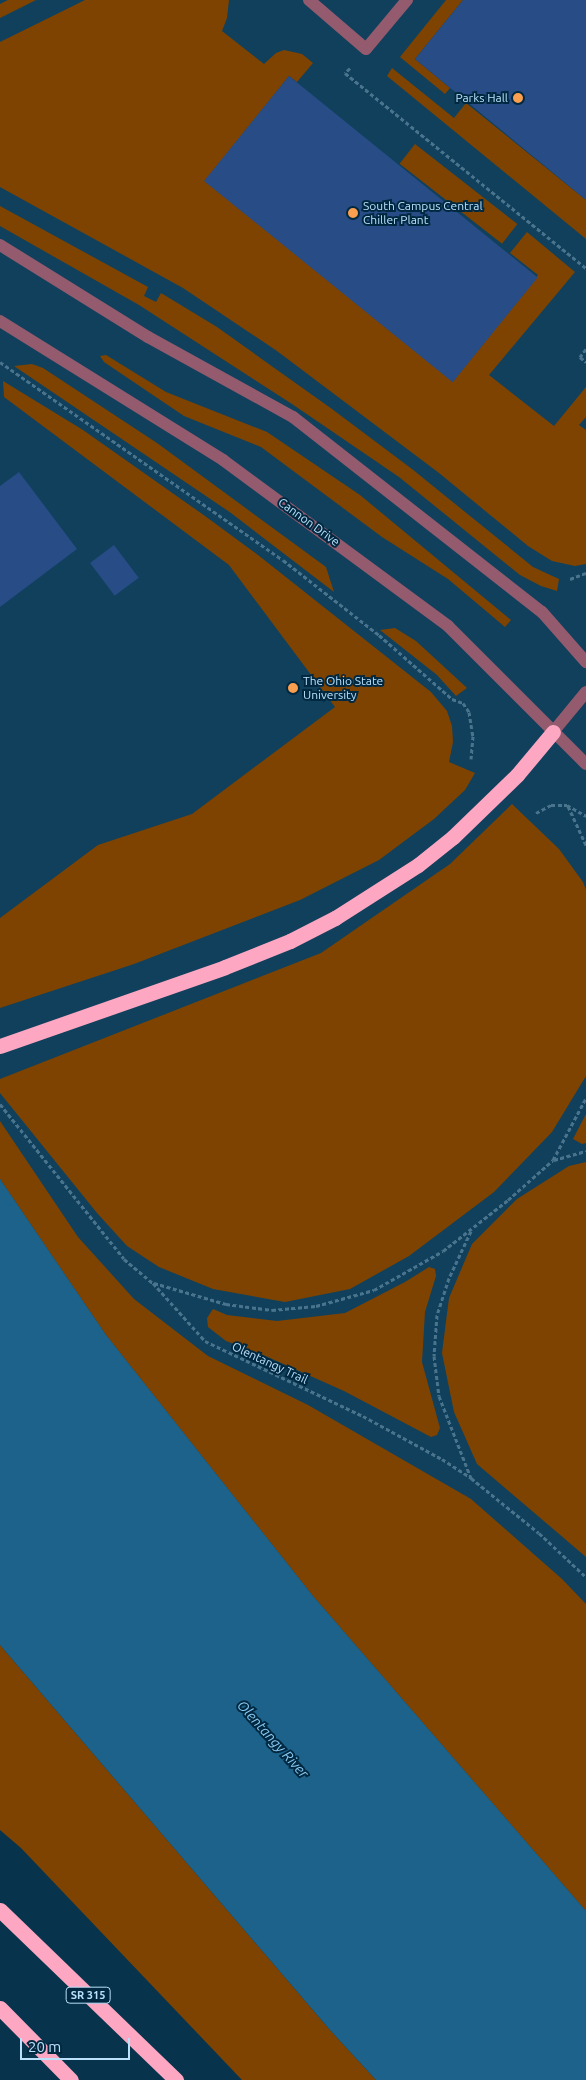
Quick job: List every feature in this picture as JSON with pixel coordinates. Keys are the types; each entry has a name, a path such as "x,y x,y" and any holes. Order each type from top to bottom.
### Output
{"highway":[{"path":"0,1046 225,968 290,941 335,918 404,875 454,837 517,775 553,732"},
{"name":"SR 315","path":"0,1910 176,2080"},
{"path":"0,2008 71,2080"}],"street":[{"path":"310,0 366,49 407,0"},
{"path":"0,245 148,337 293,417 542,612 586,662"},
{"name":"Cannon Drive","path":"0,320 224,460 448,626 586,764"},
{"path":"553,732 586,692"}],"path":[{"path":"366,49 345,73 586,268"},
{"path":"586,349 580,357 586,362"},
{"path":"0,362 283,560 379,634 452,699 463,703 468,712 473,736 471,758"},
{"path":"570,579 586,573"},
{"path":"536,813 551,805 568,805 586,816"},
{"path":"568,805 586,845"},
{"path":"153,1283 226,1304 272,1310 316,1306 374,1290 443,1251 472,1230 553,1160 586,1098"},
{"name":"Olentangy Trail","path":"0,1104 124,1259 153,1283 205,1341 363,1416 442,1459 471,1478 539,1533 586,1577"},
{"path":"553,1160 586,1151"},
{"path":"471,1478 439,1396 434,1356 437,1316 448,1278 472,1230"}],"shaded area":[{"name":"The Ohio State University","path":"0,0 586,0 586,2080 575,2080 216,1675 0,1375"},
{"path":"8,0 36,0 0,18 0,4"},
{"path":"85,0 229,0 227,18 222,31 264,64 276,53 284,50 302,54 313,63 297,82 289,76 205,181 453,381 538,275 510,253 527,232 575,272 489,375 554,426 586,387 586,417 579,425 586,430 586,564 575,566 552,561 528,546 439,473 277,351 183,288 0,187 0,42"},
{"path":"446,0 463,0 415,59 450,88 445,94 400,57"},
{"path":"392,68 454,118 466,103 586,200 586,239 387,76"},
{"path":"415,144 517,224 502,244 400,164"},
{"path":"0,206 148,287 144,296 156,302 161,293 217,327 412,469 533,567 559,579 557,591 541,586 520,575 399,477 292,404 139,305 0,226"},
{"path":"106,355 166,392 267,432 360,495 511,620 505,627 448,579 382,537 261,447 184,416 104,362 100,356"},
{"path":"32,364 43,368 157,443 326,567 334,592 231,513 14,366"},
{"path":"3,381 83,430 205,516 258,555 431,692 447,711 452,726 453,742 449,762 475,773 465,790 434,819 379,860 300,900 134,964 0,1008 0,918 98,845 192,814 335,707 229,565 4,397"},
{"path":"395,628 416,641 467,688 456,696 437,675 380,630"},
{"path":"512,804 559,849 583,882 586,890 586,1076 552,1132 494,1192 409,1256 350,1289 285,1302 213,1289 159,1267 127,1246 97,1213 0,1093 0,1079 321,953 450,864"},
{"path":"586,1114 586,1143 582,1144 573,1139"},
{"path":"0,1121 78,1237 134,1299 208,1356 308,1405 471,1499 562,1579 586,1604 586,1911 313,1596 106,1335 0,1179"},
{"path":"586,1162 586,1557 477,1464 454,1412 442,1353 449,1298 472,1244 517,1199 569,1166"},
{"path":"429,1267 435,1269 436,1276 425,1312 422,1362 440,1428 437,1435 431,1437 344,1391 261,1354 226,1341 208,1327 207,1318 213,1309 227,1315 277,1321 345,1313 405,1282"},
{"path":"0,1645 330,2030 376,2080 242,2080 21,1848 0,1830"}],"water":[{"name":"Olentangy River","path":"0,1179 106,1335 313,1596 586,1911 586,2080 376,2080 330,2030 0,1645"}],"building":[{"name":"Parks Hall","path":"463,0 586,0 586,200 415,59"},
{"name":"South Campus Central Chiller Plant","path":"289,76 538,277 453,382 204,181"},
{"path":"19,472 77,549 0,607 0,486"},
{"path":"114,545 139,578 115,596 90,563"}],"place":[{"name":"Parks Hall","path":"518,98"},
{"name":"South Campus Central Chiller Plant","path":"353,213"},
{"name":"The Ohio State University","path":"293,688"}]}
